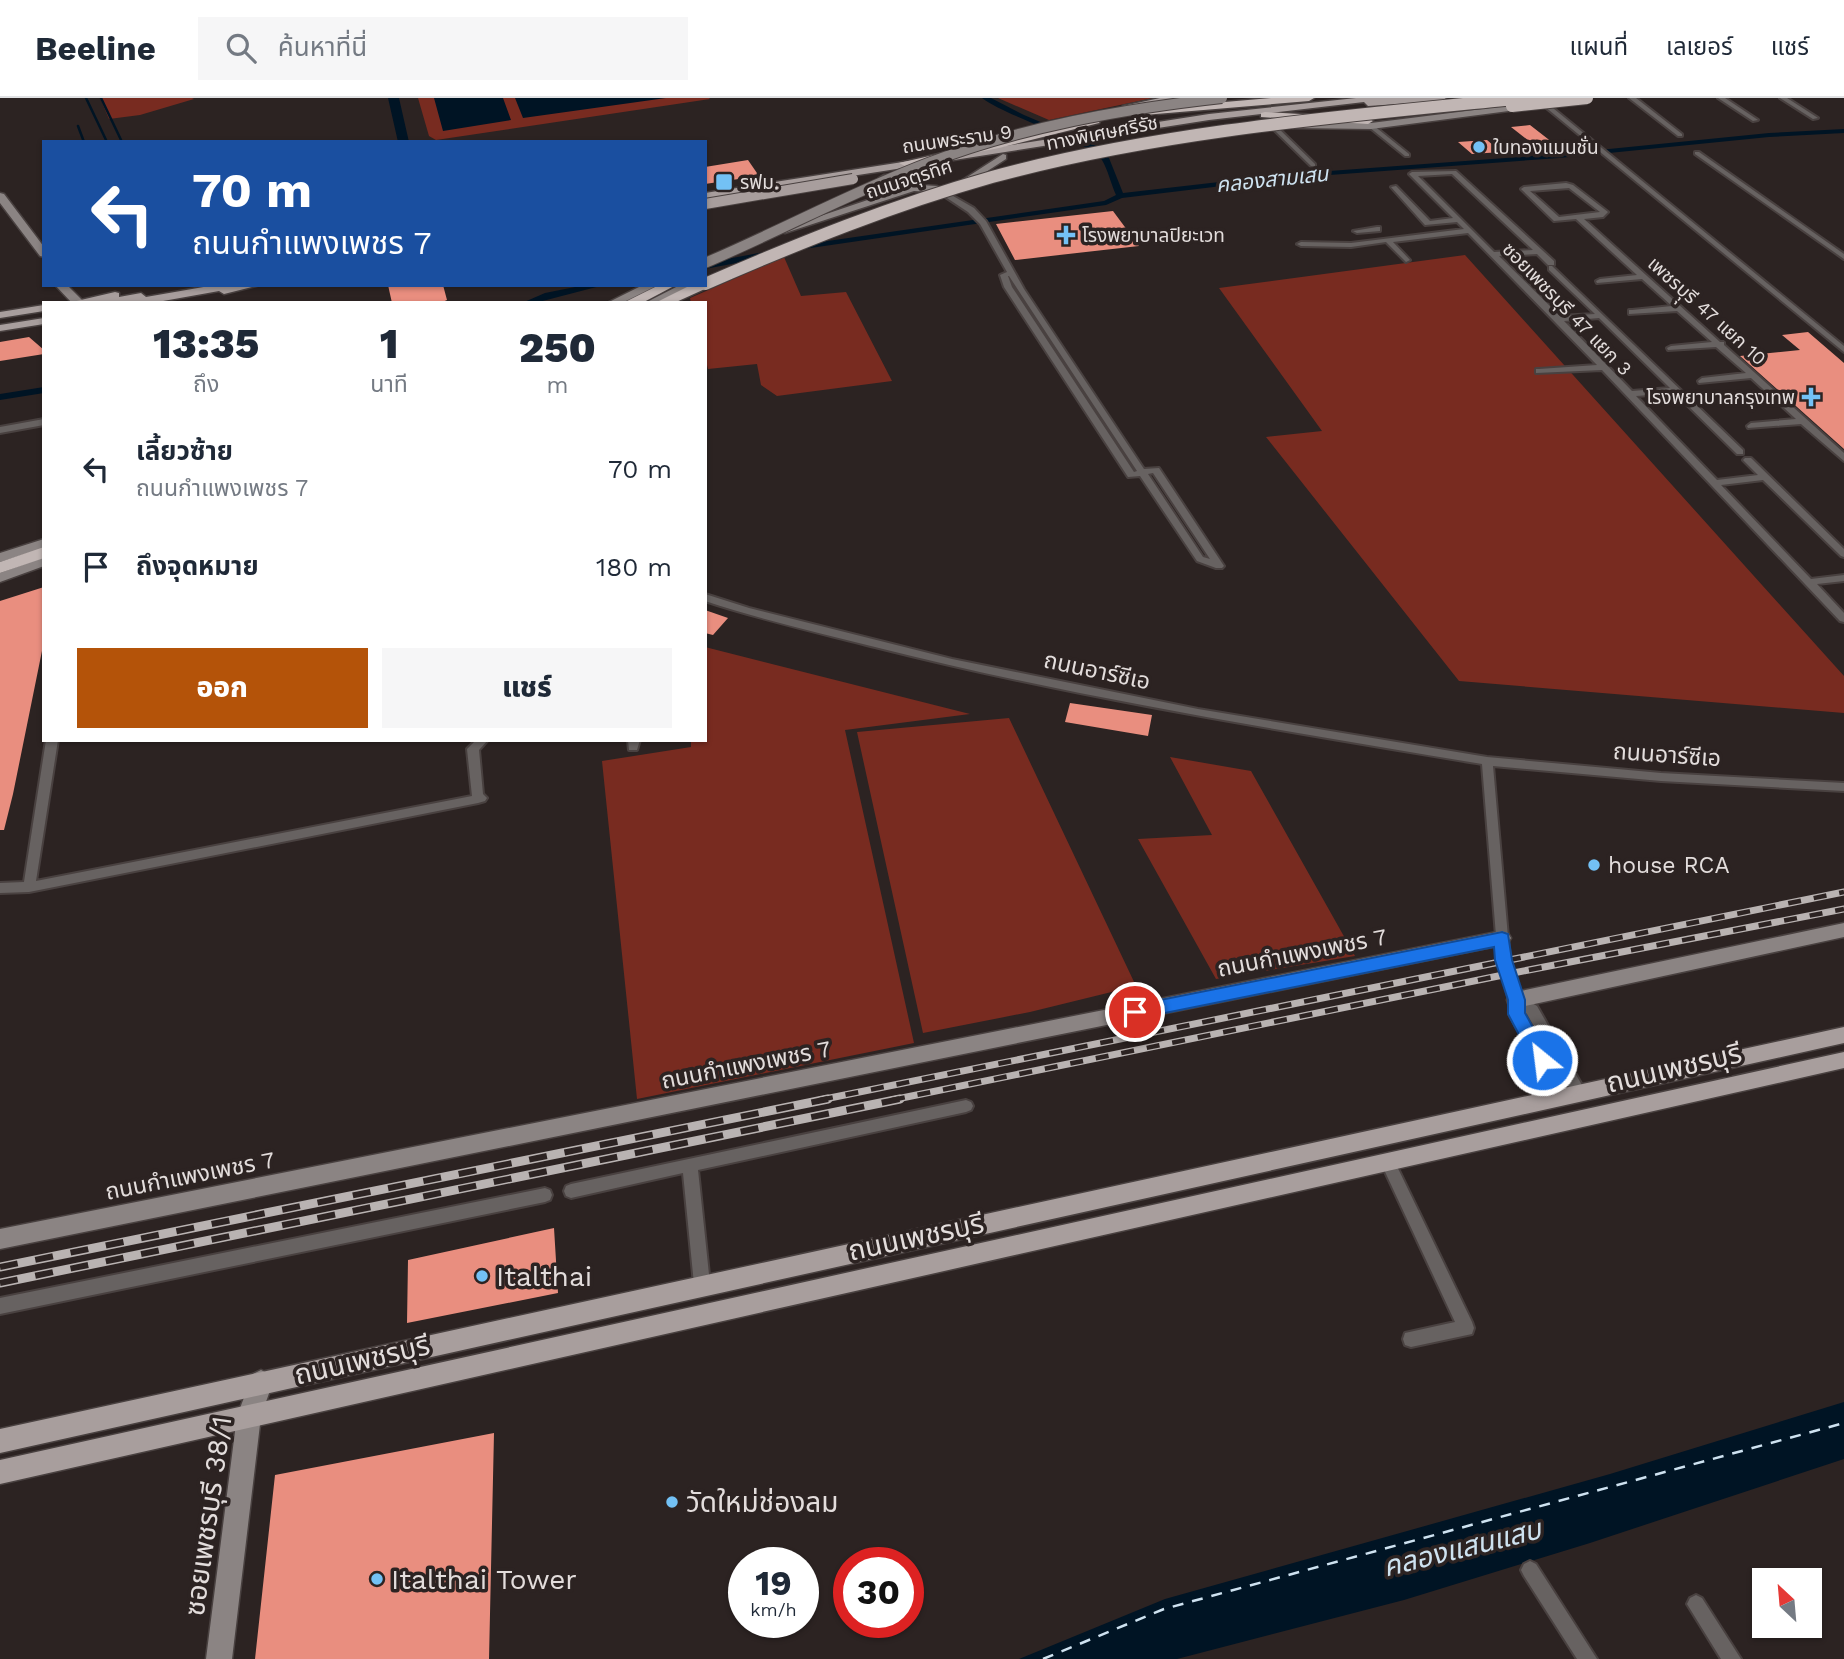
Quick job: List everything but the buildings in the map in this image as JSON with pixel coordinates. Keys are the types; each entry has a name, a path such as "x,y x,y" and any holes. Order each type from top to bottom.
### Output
{"highway":[{"path":"905,163 1001,151 1069,122 1223,102 1309,98"},
{"name":"ทางพิเศษศรีรัช","path":"707,269 829,219 1014,163 1175,132 1430,98"},
{"name":"ทางพิเศษศรีรัช","path":"707,284 872,214 923,197 1041,166 1188,139 1317,121 1525,98"},
{"path":"1269,120 1306,118 1369,123 1586,98"},
{"path":"1256,124 1306,118"},
{"path":"629,299 664,287"},
{"name":"ทางพิเศษศรีรัช","path":"667,301 699,287"},
{"path":"0,568 42,553"},
{"path":"0,580 42,568"}],"main road":[{"name":"ถนนพระราม 9","path":"707,200 793,177 925,155 1016,130 1069,122 1177,98"},
{"name":"ถนนพระราม 9","path":"707,200 747,189 905,163 1026,150 1290,106 1380,98"},
{"name":"ถนนพระราม 9","path":"1136,132 1269,120 1442,98"},
{"name":"ถนนพระราม 9","path":"1256,124 1269,120 1369,123 1546,105 1586,98"},
{"name":"ถนนจตุรทิศ","path":"707,262 778,233 840,200 962,151 1079,120 1140,108 1223,102"},
{"name":"ถนนจตุรทิศ","path":"707,277 825,228 937,189 1086,153 1256,124"},
{"name":"ถนนพระราม 9","path":"707,200 718,206 884,178 975,160 1001,151 1026,150"},
{"path":"925,155 1001,151"},
{"path":"966,181 1001,151"},
{"name":"ถนนพระราม 9","path":"707,200 975,160"},
{"path":"747,189 793,177"},
{"path":"884,178 912,180 915,183 913,188"},
{"path":"778,233 913,188 937,189"},
{"path":"0,196 42,251"},
{"path":"6,224 42,267"},
{"path":"64,287 88,301"},
{"path":"78,287 89,301"},
{"path":"95,301 161,287"},
{"path":"97,301 193,287"},
{"path":"143,301 223,287"},
{"path":"165,301 244,287"},
{"path":"629,299 650,287"},
{"path":"654,301 685,287"},
{"path":"0,322 42,318"},
{"path":"0,558 42,544"},
{"path":"0,580 42,562"},
{"path":"1516,1000 1844,930"},
{"name":"ถนนกำแพงเพชร 7","path":"0,1239 1502,938"},
{"name":"ถนนเพชรบุรี","path":"0,1440 712,1281 1844,1035"},
{"name":"ถนนเพชรบุรี","path":"0,1472 1844,1060"},
{"path":"712,1281 723,1309"},
{"name":"ซอยเพชรบุรี 38/1","path":"219,1659 249,1416 261,1382"}],"street":[{"path":"1632,98 1680,135"},
{"path":"1721,98 1755,120"},
{"path":"1783,98 1815,118"},
{"path":"1546,105 1844,350"},
{"path":"1269,120 1313,165"},
{"path":"1369,123 1407,155"},
{"path":"1697,153 1844,257"},
{"path":"1412,174 1454,172 1539,252 1600,316 1740,452"},
{"name":"ซอยเพชรบุรี 47 แยก 3","path":"1412,174 1558,319 1844,619"},
{"path":"1571,186 1604,212 1579,218 1556,218 1524,189 1571,186"},
{"path":"1394,187 1428,223 1459,220"},
{"path":"937,189 983,223 1031,306 1131,453 1144,473 1200,559 1219,566 1156,470 1144,473 1131,475 1003,279 1004,275 1011,273"},
{"name":"เพชรบุุรี 47 แยก 10","path":"1579,218 1844,458"},
{"path":"1357,231 1376,227 1406,260"},
{"path":"1301,244 1351,245 1469,232"},
{"path":"1492,254 1539,252"},
{"path":"1600,281 1645,276"},
{"path":"1020,307 1031,306"},
{"path":"1632,312 1680,308"},
{"path":"1558,319 1600,316"},
{"path":"1671,348 1721,344"},
{"path":"1539,371 1603,367"},
{"path":"1062,372 1073,370"},
{"path":"1702,381 1754,375"},
{"path":"1629,394 1676,390"},
{"path":"1088,411 1100,410"},
{"path":"1751,426 1803,421"},
{"path":"0,430 42,422"},
{"path":"1118,455 1131,453"},
{"path":"1748,460 1844,554"},
{"path":"1713,483 1765,477"},
{"path":"1809,582 1844,578"},
{"name":"ถนนอาร์ซีเอ","path":"707,598 746,611 952,663 1198,713 1487,761 1661,777 1844,787"},
{"path":"29,887 52,742"},
{"path":"0,888 29,887 480,799 473,749 481,742"},
{"path":"1487,761 1504,960 1516,1000 1516,1014 1572,1096"},
{"path":"571,1191 966,1106"},
{"path":"1387,1161 1466,1328 1411,1339"},
{"path":"690,1167 712,1281"},
{"path":"0,1306 545,1195"},
{"path":"1530,1570 1588,1659"},
{"path":"1696,1604 1732,1659"}],"shaded area":[{"path":"100,98 194,99 140,115 109,119"},
{"path":"418,98 710,99 436,140 429,136"},
{"path":"998,98 1153,98 1049,120"},
{"path":"1465,255 1844,676 1844,713 1459,681 1266,437 1322,431 1219,288"},
{"path":"784,257 801,296 846,292 892,381 777,396 761,385 757,364 708,369 707,301 691,301 690,298"},
{"path":"707,648 970,714 845,730 914,1043 637,1099 602,761 691,747 691,742 707,742"},
{"path":"1009,718 1136,986 1030,1012 923,1033 857,732"},
{"path":"1170,757 1251,771 1355,956 1216,979 1138,839 1212,835"}],"water":[{"path":"388,98 399,98 409,140 398,140"},
{"path":"434,98 503,98 511,120 443,131"},
{"path":"515,98 666,98 523,118"},
{"name":"คลองแสนแสบ","path":"1844,1402 1844,1459 1590,1543 1404,1600 1177,1659 1019,1659 1165,1599 1610,1474"}],"waterway":[{"path":"86,98 106,140"},
{"path":"101,98 121,140"},
{"path":"986,98 1021,117 1094,148 1105,158 1120,196"},
{"path":"78,126 83,140"},
{"name":"คลองสามเสน","path":"1120,196 1289,176 1844,131"},
{"name":"คลองสามเสน","path":"793,249 1106,203 1120,196"},
{"name":"คลองสามเสน","path":"707,266 770,254"},
{"name":"คลองสามเสน","path":"532,301 590,287"},
{"name":"คลองสามเสน","path":"0,397 42,390"}],"ferry route":[{"path":"1043,1659 1164,1609 1844,1423"}],"railway":[{"path":"820,1100 1844,892"},
{"path":"892,1100 1508,974 1844,909"},
{"path":"0,1267 828,1099"},
{"path":"0,1283 900,1099"}],"place":[{"name":"ใบทองแมนชั่น","path":"1479,147"},
{"name":"รฟม.","path":"724,182"},
{"name":"โรงพยาบาลปิยะเวท","path":"1066,235"},
{"name":"โรงพยาบาลกรุงเทพ","path":"1811,397"},
{"name":"house RCA","path":"1594,865"},
{"name":"Italthai","path":"482,1276"},
{"name":"วัดใหม่ช่องลม","path":"672,1502"},
{"name":"Italthai Tower","path":"377,1579"}],"route":[{"path":"1135,1012 1502,938 1504,960 1516,1000 1516,1014 1542,1060"}]}
